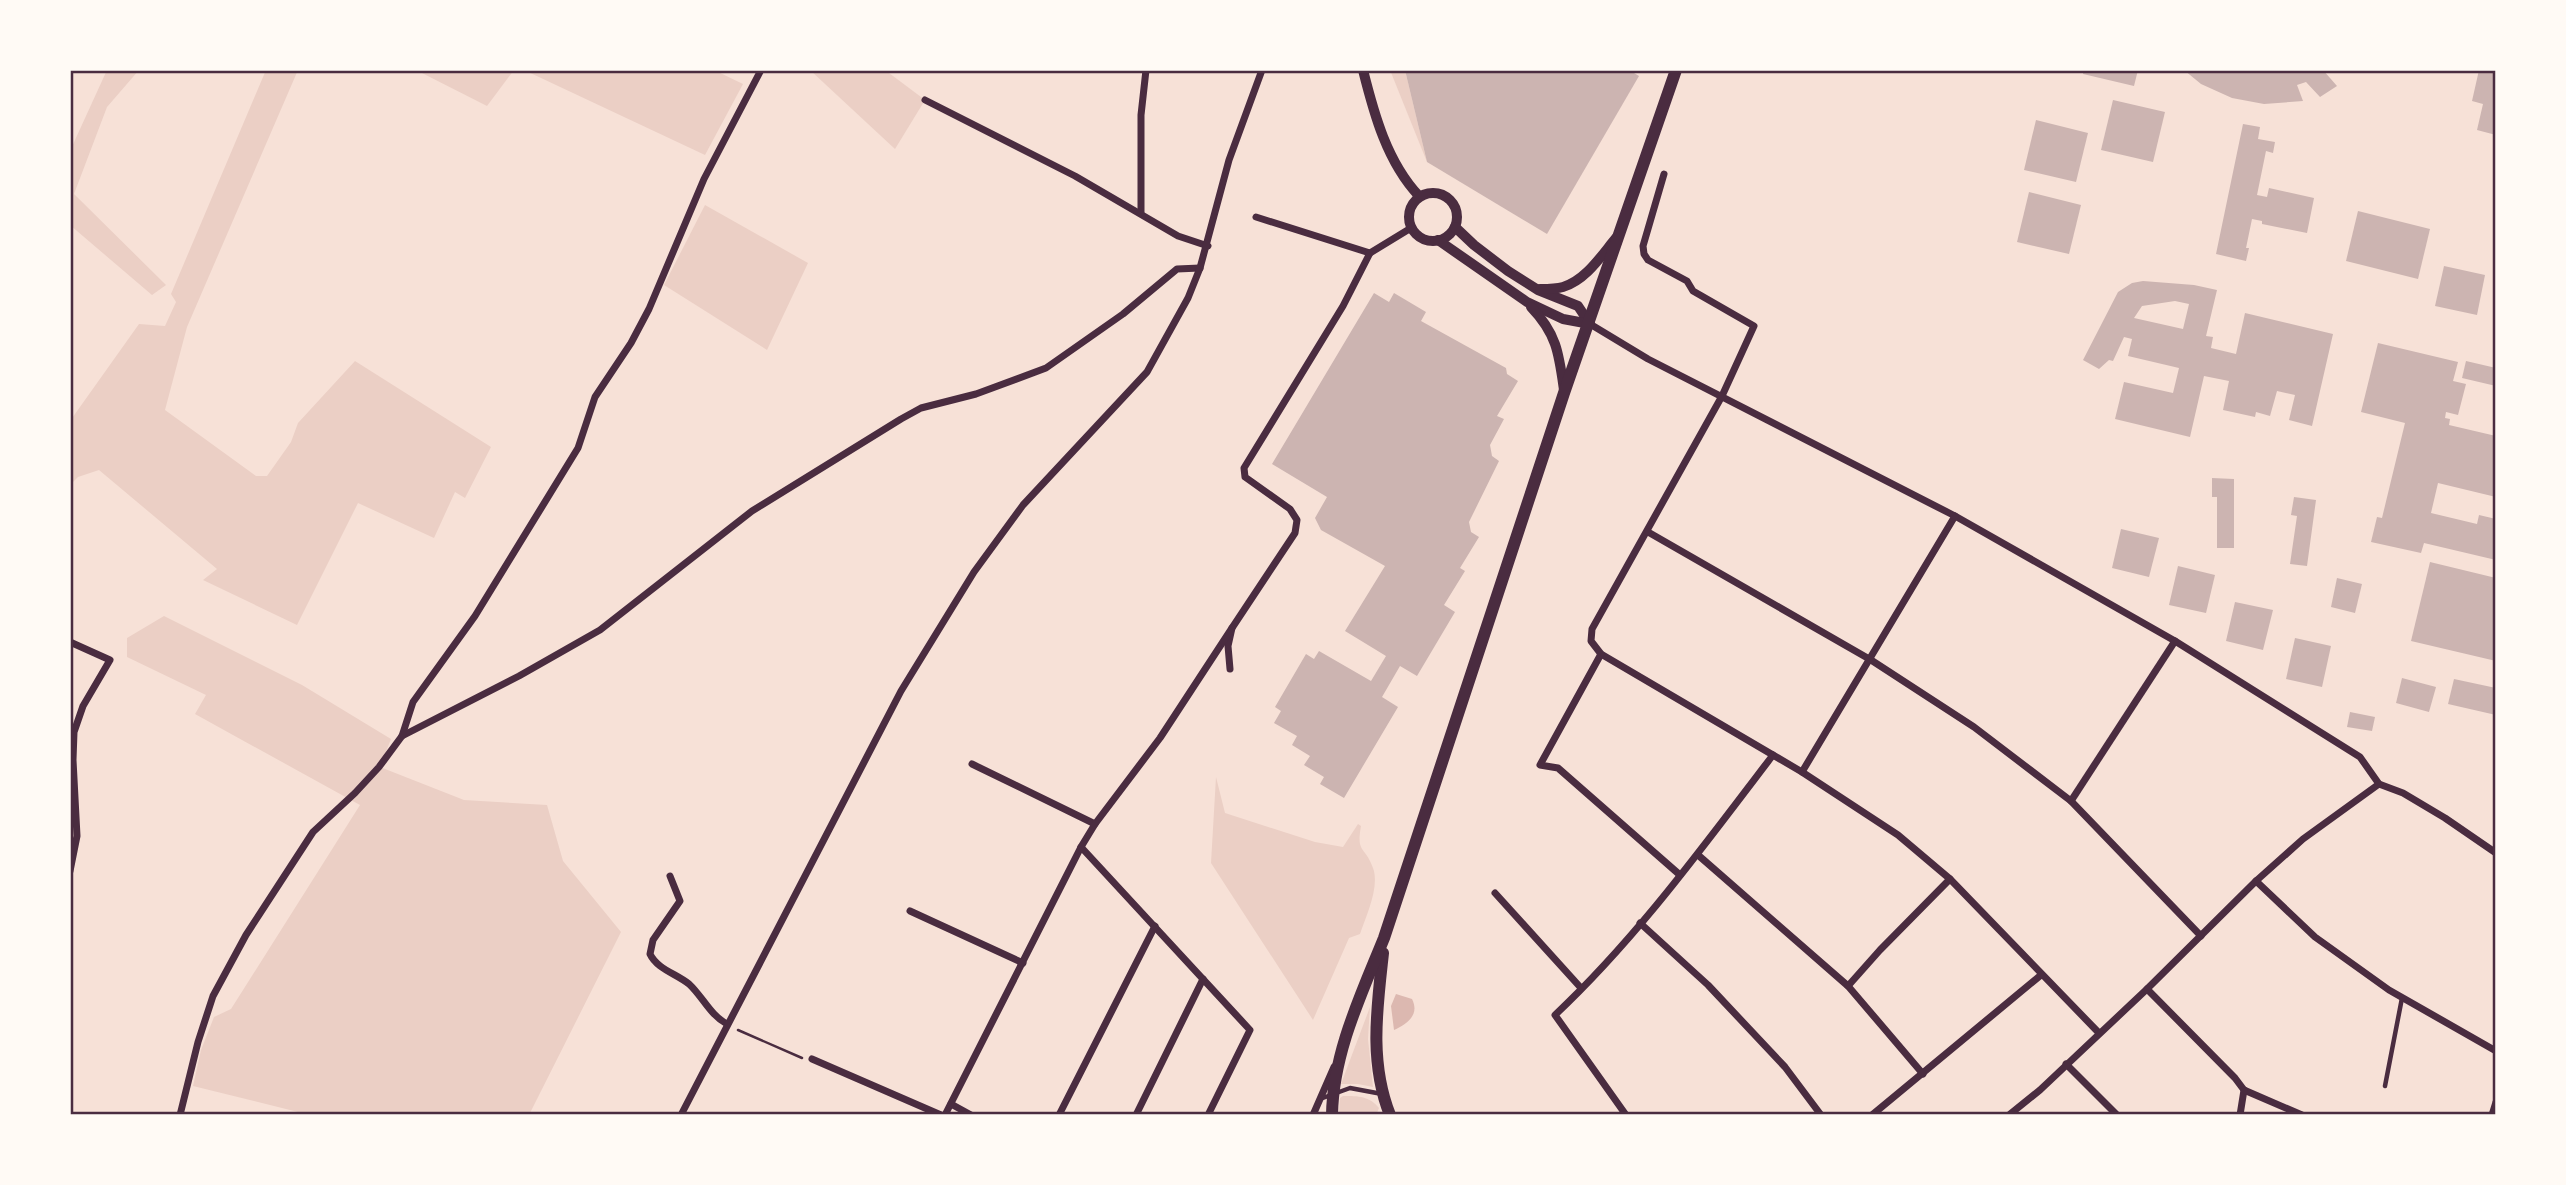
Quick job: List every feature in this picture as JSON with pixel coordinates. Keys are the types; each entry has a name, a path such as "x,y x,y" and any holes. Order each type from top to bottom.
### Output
{"main road":[{"path":"1332,1115 1326,1096 1342,1047 1384,938 1564,393 1676,70"},
{"path":"1384,938 1375,1025 1377,1066 1389,1115"}],"street":[{"path":"180,1115 198,1042 214,996 246,935 313,832 355,793 402,736 413,702 475,615 578,448 595,397 631,343 649,309 704,179 761,70"},
{"path":"1141,212 1140,115 1146,70"},
{"path":"681,1115 901,691 974,572 1023,505 1147,372 1188,298 1200,268 1229,160 1262,70"},
{"path":"1363,70 1378,125 1395,163 1408,185 1419,196"},
{"path":"925,100 1075,176 1141,212 1178,236 1208,246"},
{"path":"1664,174 1643,246 1644,254 1648,260 1687,281 1693,291 1754,326 1722,396 1592,629 1591,641 1601,654 1802,772 1898,835 1950,879 2099,1033"},
{"path":"1438,240 1451,233 1455,227 1457,212 1451,200 1436,192 1419,196 1409,214 1411,228 1420,237 1438,240 1527,302 1563,319 1590,324 1625,346 1955,516 2175,641 2360,757 2379,784 2424,805 2496,853"},
{"path":"1256,217 1370,253"},
{"path":"1455,227 1499,264 1538,290 1577,306 1590,324"},
{"path":"812,1059 943,1115 951,1104 1081,847 1095,824 1160,738 1295,533 1297,520 1290,509 1245,477 1244,468 1343,306 1370,253 1411,228"},
{"path":"1538,290 1563,288 1580,278 1592,268 1622,230"},
{"path":"402,736 519,676 600,630 752,511 901,419 921,408 975,394 1046,368 1123,314 1177,269 1200,268"},
{"path":"1527,302 1545,321 1554,337 1560,356 1564,393"},
{"path":"1802,772 1955,516"},
{"path":"1648,532 1871,660 1974,727 2071,802 2201,936"},
{"path":"1230,669 1228,646 1232,628"},
{"path":"2071,802 2175,641"},
{"path":"70,642 110,660 83,706 74,732 77,836 70,871"},
{"path":"1601,654 1540,765 1558,768 1680,875"},
{"path":"1626,1115 1555,1015 1698,855 1773,755"},
{"path":"972,764 1095,824"},
{"path":"2009,1115 2147,989 2256,881 2303,839 2379,784"},
{"path":"1081,847 1250,1030 1208,1115"},
{"path":"1698,855 1849,986 1923,1074"},
{"path":"670,876 680,901 653,940 650,954 653,961 688,984 717,1018 727,1024"},
{"path":"1849,986 1880,950 1950,879"},
{"path":"2256,881 2315,937 2402,998 2496,1051"},
{"path":"1495,892 1581,988"},
{"path":"910,911 1023,963"},
{"path":"1640,923 1717,994 1785,1067 1821,1115"},
{"path":"1059,1115 1156,926"},
{"path":"1872,1115 2041,975"},
{"path":"1136,1115 1203,978"},
{"path":"2147,989 2244,1090 2300,1114"},
{"path":"2066,1064 2117,1115"},
{"path":"2240,1115 2244,1090"},
{"path":"1313,1115 1326,1096"},
{"path":"2492,1115 2496,1102"},
{"path":"951,1104 971,1115"}],"lane":[{"path":"2385,1086 2402,998"},
{"path":"1326,1096 1350,1088 1382,1094"}],"path":[{"path":"727,1024 805,1060 812,1059"}],"shaded area":[{"path":"107,70 139,70 107,107 74,194 166,285 152,295 70,225 70,151"},
{"path":"266,70 298,70 187,327 165,410 256,476 267,476 291,442 298,423 355,361 491,447 465,498 455,492 434,538 358,503 297,625 203,580 217,569 99,470 78,477 70,485 70,421 139,324 165,326 176,302 171,294"},
{"path":"416,70 514,70 487,106"},
{"path":"524,70 714,70 743,84 705,155"},
{"path":"810,70 885,70 925,100 895,149"},
{"path":"1390,70 1405,70 1427,162"},
{"path":"705,205 808,263 767,350 664,285"},
{"path":"164,616 302,685 391,739 380,767 464,800 547,805 563,861 621,932 529,1115 310,1115 193,1086 201,1050 214,1017 231,1009 360,805 195,714 206,695 127,657 127,638"},
{"path":"1216,777 1225,813 1315,842 1343,847 1358,824 1361,826 1360,846 1370,861 1375,876 1371,901 1360,934 1349,938 1313,1020 1211,863"},
{"path":"1396,994 1412,999 1414,1010 1408,1022 1394,1030 1391,1006"},
{"path":"1370,1007 1368,1039 1373,1087 1341,1084"},
{"path":"1343,1096 1371,1101 1379,1108 1376,1115 1339,1115 1340,1098"}],"building":[{"path":"1405,70 1629,70 1639,76 1547,234 1427,162"},
{"path":"2084,70 2138,70 2134,86 2083,74"},
{"path":"2184,70 2323,70 2337,86 2320,97 2306,82 2297,85 2303,101 2264,104 2232,98 2201,84"},
{"path":"2479,70 2496,70 2496,135 2477,130 2483,104 2472,101"},
{"path":"2113,100 2165,112 2153,162 2101,150"},
{"path":"2036,120 2088,133 2076,182 2024,170"},
{"path":"2243,124 2260,127 2258,139 2275,142 2273,153 2266,151 2257,195 2267,197 2269,188 2314,198 2307,233 2262,224 2262,221 2252,219 2246,261 2216,254"},
{"path":"2029,192 2081,205 2069,254 2017,242"},
{"path":"2358,211 2430,229 2418,279 2346,261"},
{"path":"2444,266 2485,275 2477,315 2435,306"},
{"path":"2143,281 2194,285 2217,290 2206,336 2213,337 2211,348 2236,354 2245,313 2333,334 2312,426 2289,420 2295,395 2277,391 2270,416 2256,412 2255,417 2223,410 2229,381 2204,376 2190,437 2115,419 2124,382 2173,393 2179,368 2128,356 2132,339 2124,337 2113,361 2109,360 2099,369 2083,360 2118,292 2132,283","holes":["2175,301 2189,304 2183,329 2134,318 2142,306"]},
{"path":"1374,293 1389,302 1394,293 1426,312 1421,321 1506,368 1507,374 1518,381 1497,416 1504,419 1490,445 1492,456 1499,461 1469,522 1471,532 1479,537 1460,568 1465,571 1444,605 1455,612 1417,676 1400,666 1382,697 1398,707 1344,798 1320,784 1324,777 1304,765 1310,756 1292,745 1297,736 1274,723 1281,711 1275,707 1306,654 1314,659 1319,651 1371,681 1386,656 1345,631 1385,566 1321,530 1315,518 1327,497 1272,464"},
{"path":"2378,343 2458,362 2453,381 2466,384 2458,415 2446,412 2445,418 2450,419 2449,425 2496,436 2496,497 2438,483 2431,513 2477,524 2479,515 2496,519 2496,560 2424,543 2421,553 2371,542 2377,517 2382,518 2405,423 2361,412"},
{"path":"2466,361 2496,368 2496,386 2462,378"},
{"path":"2212,478 2234,479 2234,548 2217,548 2217,497 2212,497"},
{"path":"2294,497 2316,500 2307,566 2290,564 2297,516 2291,515"},
{"path":"2121,529 2159,538 2149,577 2112,568"},
{"path":"2430,562 2496,578 2496,661 2411,641"},
{"path":"2178,566 2215,575 2206,613 2169,605"},
{"path":"2337,578 2362,584 2355,613 2331,607"},
{"path":"2235,602 2273,610 2263,650 2226,641"},
{"path":"2295,638 2331,646 2322,687 2286,679"},
{"path":"2402,678 2436,687 2429,712 2396,703"},
{"path":"2454,679 2496,688 2496,715 2448,704"},
{"path":"2350,712 2375,717 2372,731 2347,727"}]}
